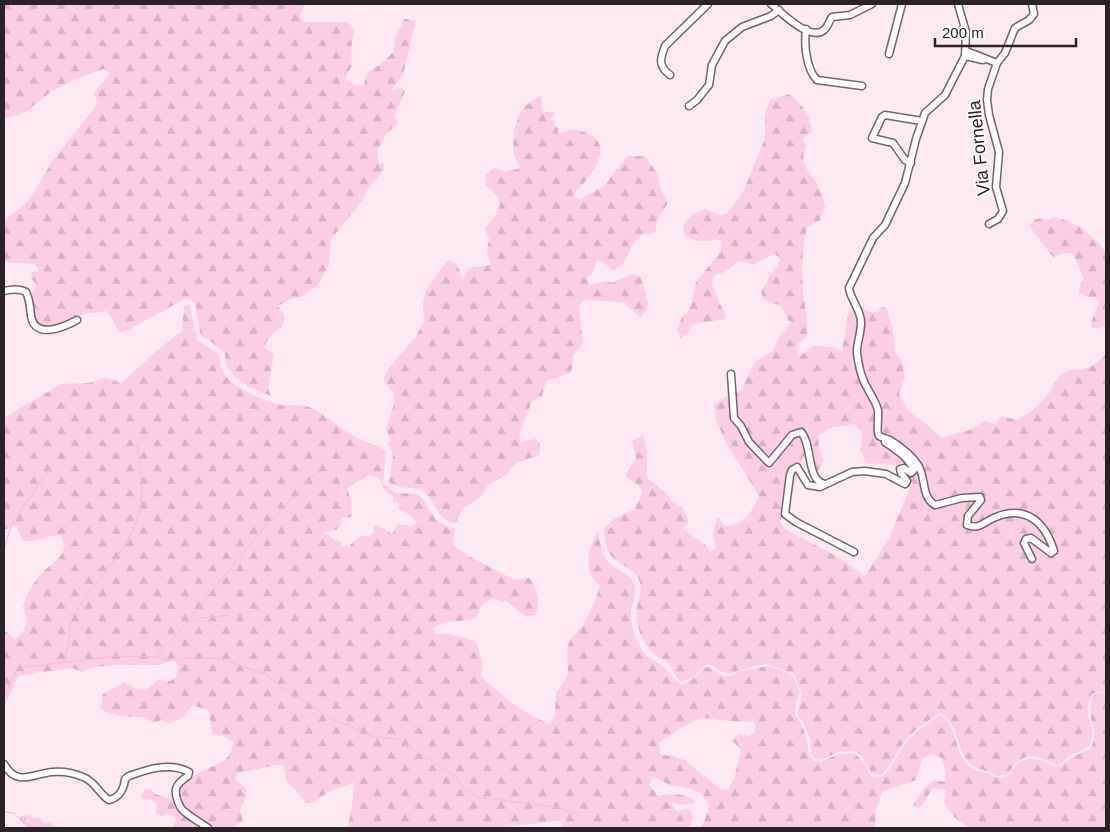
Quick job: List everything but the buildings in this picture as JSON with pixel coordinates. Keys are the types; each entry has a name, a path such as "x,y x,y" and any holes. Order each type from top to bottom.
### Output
{"street":[{"path":"670,75 661,65 665,46 708,4"},
{"path":"771,4 792,23 814,33 820,33 825,30 832,17 850,15 872,4"},
{"path":"890,54 902,4"},
{"path":"854,552 796,522 785,514 790,475 794,467 799,469 808,484 820,487 852,472 865,471 886,474 905,484 907,481 900,469 904,468 911,473 914,470 902,454 882,439 877,431 880,418 878,409 862,377 856,351 859,343 861,318 849,288 873,238 884,225 905,183 916,139 925,113 945,95 966,54 966,32 958,4"},
{"path":"966,54 997,63 1005,53 1015,28 1034,14 1032,4"},
{"path":"689,106 697,100 709,85 712,65 725,41 742,27 771,16 779,10"},
{"path":"806,29 808,58 813,76 817,80 862,86"},
{"name":"Via Fornella","path":"989,224 998,219 1003,212 996,187 999,152 987,100 988,89 997,63"},
{"path":"911,163 905,160 893,143 872,138 884,116 922,121"},
{"path":"4,291 14,289 26,292 33,322 43,330 66,326 77,320"},
{"path":"731,374 734,418 754,448 769,463 792,435 801,432 806,441 814,477 820,484 825,484"},
{"path":"879,436 904,449 917,462 924,478 930,502 935,505 962,498 980,497 981,500 968,516 967,525 974,528 993,518 1016,512 1027,515 1038,522 1051,540 1054,551 1051,553 1031,538 1026,539 1024,543 1032,559"},
{"path":"4,764 12,775 24,778 51,772 62,772 84,777 90,780 109,800 112,800 121,791 124,787 125,779 129,776 167,766 184,769 188,772 188,776 175,788 181,808 208,828"}],"green space":[{"path":"4,4 305,4 299,16 304,22 350,23 354,32 351,49 352,66 345,78 355,86 364,85 366,74 382,63 394,51 395,38 404,19 416,20 403,75 391,91 402,88 405,92 394,116 398,123 387,133 377,151 379,164 383,163 385,168 367,190 363,200 331,239 329,265 317,286 303,296 287,300 278,306 285,317 283,326 272,334 263,347 274,354 268,388 271,396 249,387 237,379 226,365 225,353 201,336 195,303 190,299 185,299 130,329 120,332 107,311 85,314 55,327 42,327 35,321 31,297 36,284 32,279 31,272 39,271 35,264 4,262 4,218 22,207 34,192 49,166 97,103 94,93 110,73 104,69 78,78 52,91 24,113 4,119"},
{"path":"789,94 802,106 810,120 812,132 803,139 806,146 804,153 805,165 821,191 825,207 820,220 808,226 804,241 802,264 807,335 797,346 798,358 813,346 833,347 842,351 849,309 863,307 865,311 877,313 882,307 887,309 893,332 895,351 902,363 905,377 899,394 909,412 928,425 941,438 970,430 984,421 995,424 1002,416 1016,420 1021,418 1044,399 1062,374 1068,371 1088,368 1106,354 1106,692 1098,691 1091,695 1088,705 1088,716 1092,736 1088,747 1071,755 1060,764 1056,765 1040,758 1029,757 1019,761 1006,775 997,776 977,768 970,764 964,755 954,729 941,713 907,738 888,768 881,775 872,774 862,756 855,751 838,752 821,760 815,759 811,754 810,738 797,714 802,694 794,674 768,664 754,666 729,674 709,664 703,666 695,676 682,682 667,662 651,651 640,631 636,613 641,592 640,582 634,573 613,558 608,551 604,528 614,519 635,509 643,492 638,485 625,476 636,458 632,441 643,435 647,452 647,478 666,493 671,501 682,507 689,522 682,529 701,541 710,552 716,548 713,534 717,517 726,526 739,523 747,517 759,496 726,443 716,420 714,405 731,394 733,419 748,443 767,464 772,463 788,441 797,433 803,436 810,463 803,456 791,498 780,522 785,529 838,557 865,576 888,540 912,483 895,465 866,463 860,450 863,432 854,424 829,428 818,437 819,448 824,460 818,471 802,430 796,431 787,438 769,461 750,441 736,418 734,393 742,390 755,362 773,351 779,337 790,323 781,306 763,299 761,291 781,259 775,254 752,265 739,261 725,272 713,276 712,285 719,303 725,312 726,319 693,324 680,339 677,330 682,317 690,309 696,282 721,251 722,240 696,241 685,235 683,225 692,215 705,209 720,215 727,214 744,190 765,138 765,114 770,100"},
{"path":"542,96 541,107 544,112 554,112 555,114 549,119 555,120 554,126 558,128 558,134 569,130 581,131 597,140 600,147 600,156 597,164 585,182 573,195 579,200 605,185 627,156 645,156 657,173 661,191 668,203 658,218 655,233 641,235 633,244 623,264 613,271 606,264 597,260 592,275 587,277 589,285 605,281 612,283 632,274 641,277 648,303 646,311 640,317 623,302 584,300 579,307 583,344 573,355 573,365 570,373 546,381 542,396 531,402 522,427 520,442 535,439 540,443 539,455 515,464 506,475 488,485 481,497 462,509 456,523 451,523 438,512 427,495 420,489 403,488 389,482 393,455 391,448 386,443 391,441 386,429 394,404 394,394 383,380 392,365 419,331 424,321 423,304 426,292 432,280 448,260 456,263 461,273 462,281 469,268 491,265 487,254 489,237 484,228 497,212 499,202 493,191 486,186 485,176 494,168 506,172 520,168 514,155 515,127 518,118 527,105"},
{"path":"1053,217 1068,221 1082,228 1099,243 1106,253 1106,326 1096,329 1091,327 1099,302 1094,297 1079,294 1079,287 1084,278 1072,253 1063,253 1053,257 1030,227 1034,220 1041,218 1049,220"},
{"path":"184,306 190,306 197,340 220,356 221,368 225,375 238,387 282,405 309,407 321,413 355,437 386,451 383,484 395,493 418,494 436,520 451,529 455,528 453,545 467,555 514,580 529,578 537,596 538,606 535,615 526,617 508,602 492,599 482,605 477,616 471,620 444,622 432,628 436,634 450,634 476,641 483,666 481,676 504,697 531,715 550,724 555,715 556,692 568,674 568,645 588,617 600,586 590,572 588,565 591,545 598,530 605,557 611,565 630,577 634,584 635,592 631,610 632,625 643,652 663,666 682,685 696,677 704,668 709,667 723,676 730,676 741,671 768,666 793,675 800,694 796,703 795,714 802,725 807,739 809,755 814,761 821,762 838,754 854,753 860,758 871,776 882,777 910,738 941,715 946,719 966,763 977,770 997,778 1007,777 1024,760 1035,759 1056,767 1061,766 1072,757 1090,749 1094,739 1090,711 1093,696 1098,693 1106,694 1106,828 965,828 966,826 955,818 945,805 946,790 933,788 919,808 913,805 926,786 935,780 945,782 946,773 942,758 931,754 922,759 916,780 882,792 876,810 875,828 700,828 705,820 709,806 701,793 692,789 670,785 654,777 649,784 658,796 677,794 687,796 695,801 684,805 669,802 677,811 690,809 693,819 689,828 562,828 563,820 498,828 348,828 354,791 353,783 330,791 313,802 306,803 294,788 288,784 283,765 276,765 238,773 235,778 246,790 246,796 240,810 243,821 233,828 172,828 176,820 175,817 167,814 161,816 155,813 157,805 151,799 144,800 140,797 145,789 152,790 155,794 173,800 178,794 179,786 224,761 228,757 234,742 223,736 212,734 209,711 193,705 182,718 169,724 161,720 155,723 142,717 122,716 100,709 103,694 125,682 134,688 142,690 149,688 157,680 170,681 176,678 178,668 175,659 160,665 116,665 94,667 82,672 72,668 18,676 4,707 4,630 15,640 23,632 27,621 23,606 29,592 39,576 60,556 64,547 60,535 33,541 23,541 16,525 4,530 4,418 61,384 88,383 104,378 121,384 156,351 182,331","holes":["368,475 378,478 390,496 393,495 393,503 397,502 400,504 398,507 400,510 410,515 416,523 412,526 398,524 392,534 377,525 374,527 372,535 359,537 350,545 351,547 343,546 342,542 331,538 328,534 323,534 326,531 336,530 340,526 342,517 348,518 352,516 348,488","700,718 739,722 753,721 755,725 755,732 749,736 739,734 731,740 741,749 735,776 728,790 720,789 686,761 674,756 661,755 659,743 680,728"]},
{"path":"30,815 33,818 40,818 43,823 50,822 61,828 26,828 20,822 20,818 21,816"}],"waterway":[{"path":"4,450 12,441"},
{"path":"63,663 69,644 71,621 121,551 137,520 142,489 137,445"},
{"path":"156,656 187,622 266,525 329,460"},
{"path":"5,546 12,523 54,463"},
{"path":"188,622 200,618 230,615"},
{"path":"24,667 118,656 155,657 170,661 197,657 221,659 265,674 294,697 301,699 333,720 375,738 397,739 456,777 465,789 477,797 561,808 581,816"},
{"path":"4,696 16,671 20,668"},
{"path":"4,681 9,685"},
{"path":"4,812 14,813 24,823 35,828"}]}
